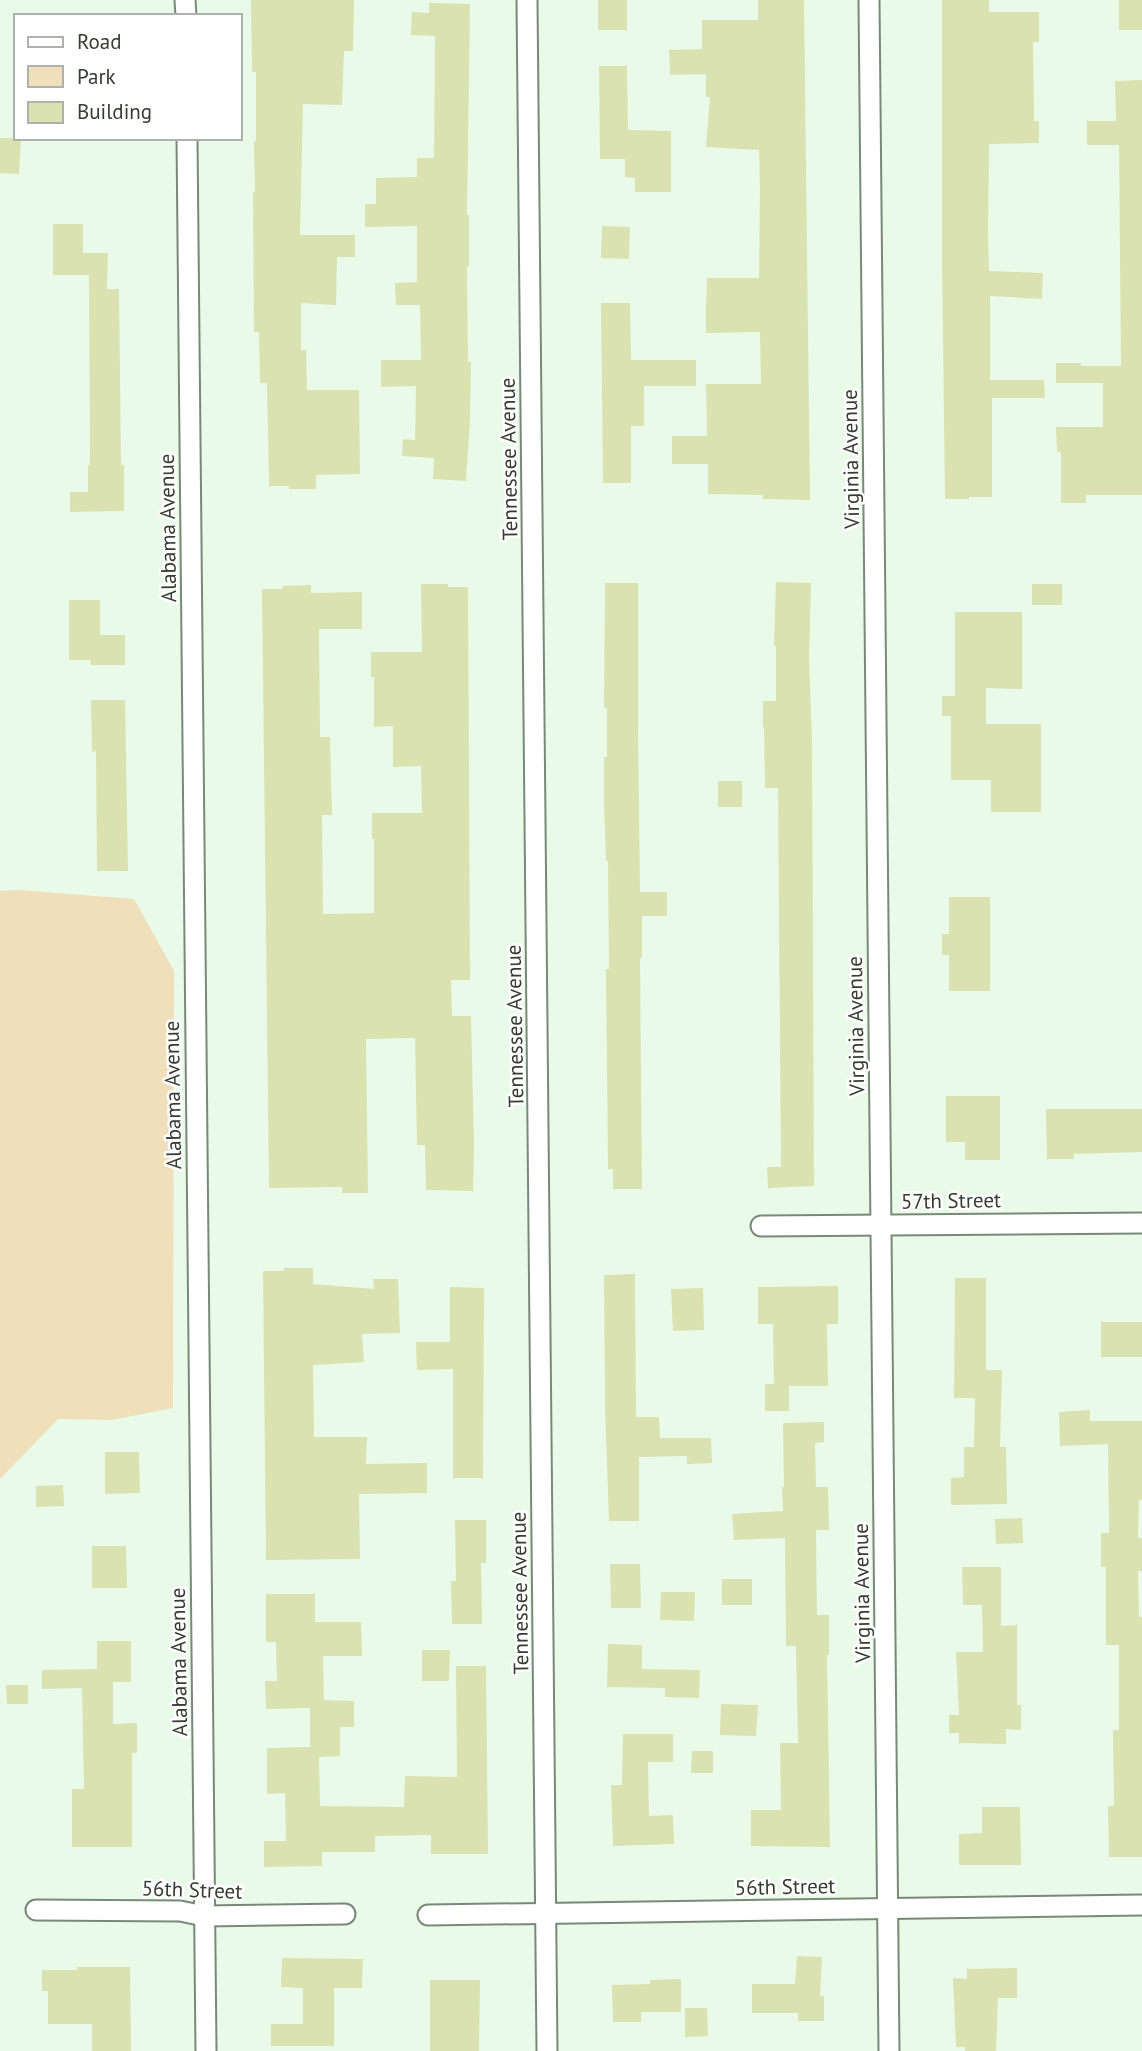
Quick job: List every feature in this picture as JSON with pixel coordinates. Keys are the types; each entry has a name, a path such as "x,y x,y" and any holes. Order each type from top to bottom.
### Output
{"street":[{"name":"Tennessee Avenue","path":"527,0 547,2051"},
{"name":"Virginia Avenue","path":"869,0 889,2051"},
{"name":"Alabama Avenue","path":"187,140 206,2051"},
{"name":"57th Street","path":"761,1226 1142,1223"},
{"name":"56th Street","path":"428,1915 1142,1905"},
{"name":"56th Street","path":"36,1910 180,1912 204,1916 345,1914"}],"green space":[{"path":"0,891 134,899 174,971 173,1408 112,1420 58,1419 0,1479"}],"building":[{"path":"251,0 354,0 353,51 344,51 342,105 303,104 300,235 355,235 355,257 337,257 336,305 301,303 301,350 306,350 307,390 359,390 360,474 316,475 316,489 269,486 267,383 260,383 259,332 254,332 256,72 252,72"},
{"path":"598,0 627,0 627,30 598,30"},
{"path":"758,0 804,0 810,500 763,499 763,495 708,494 708,464 672,464 672,436 707,436 706,384 761,384 760,332 706,333 707,278 759,278 760,188 759,150 706,147 710,97 706,97 706,74 670,75 669,50 702,49 702,20 758,20"},
{"path":"942,0 989,0 989,12 1039,12 1039,42 1033,42 1034,121 1039,121 1039,143 989,144 988,236 989,271 1043,273 1042,299 990,296 990,380 1044,380 1045,398 992,398 992,497 969,499 945,499"},
{"path":"1119,0 1142,0 1142,30 1119,30"},
{"path":"429,3 470,4 467,266 468,362 471,362 466,481 433,479 434,458 402,456 403,439 415,440 416,386 381,387 381,360 421,360 420,305 396,305 395,283 417,282 417,226 365,227 365,204 376,204 376,178 417,177 417,158 434,158 435,36 411,35 412,12 429,13"},
{"path":"599,66 627,66 628,130 671,131 671,192 635,192 635,178 625,177 625,159 600,159"},
{"path":"1142,80 1142,495 1086,495 1086,503 1061,503 1061,452 1057,452 1056,427 1103,427 1103,383 1056,383 1056,363 1121,366 1119,145 1087,145 1087,121 1116,121 1115,81"},
{"path":"0,138 21,140 19,174 0,173"},
{"path":"53,224 83,224 83,253 108,253 107,289 119,289 124,511 70,512 70,492 88,492 89,275 53,275"},
{"path":"602,226 630,227 629,259 601,258"},
{"path":"601,303 630,303 631,360 696,360 696,386 644,386 644,426 631,426 631,483 603,483"},
{"path":"776,582 811,583 809,659 812,742 814,1186 768,1188 767,1167 781,1167 778,788 765,788 763,727 763,701 776,701"},
{"path":"605,583 638,583 640,892 667,892 667,916 642,916 642,1189 613,1189 613,1169 608,1169 608,861 604,804 604,757 607,757 607,708 604,708"},
{"path":"421,584 468,587 470,980 451,980 452,1016 471,1016 473,1191 426,1190 425,1145 417,1145 415,1038 366,1039 368,1193 342,1193 342,1187 269,1188 262,589 311,585 311,593 362,592 362,629 319,629 320,737 330,737 332,815 322,815 323,914 374,913 372,813 422,813 421,766 393,767 393,726 374,727 371,652 422,652"},
{"path":"1032,584 1062,584 1062,605 1032,605"},
{"path":"69,600 100,600 100,635 125,635 125,665 91,665 90,660 69,660"},
{"path":"955,612 1022,612 1022,689 986,688 986,724 1041,724 1041,812 991,812 991,780 951,780 951,716 942,716 942,696 955,696"},
{"path":"91,700 125,700 128,871 97,871 96,751 92,752"},
{"path":"718,781 742,781 742,807 718,807"},
{"path":"949,897 990,897 990,991 949,991 949,955 942,955 942,934 949,934"},
{"path":"946,1096 1000,1096 1000,1160 965,1160 965,1142 946,1142"},
{"path":"1046,1109 1142,1109 1142,1152 1074,1154 1074,1159 1047,1159"},
{"path":"284,1268 313,1268 313,1284 374,1289 373,1279 398,1279 400,1333 362,1334 364,1362 313,1365 314,1437 367,1437 366,1464 427,1463 427,1493 359,1494 360,1559 266,1560 263,1271 284,1271"},
{"path":"635,1274 636,1417 659,1417 660,1438 711,1438 712,1463 687,1464 687,1456 639,1457 639,1521 609,1521 604,1275"},
{"path":"955,1278 986,1278 986,1370 1002,1370 1000,1447 1006,1447 1007,1504 951,1505 951,1478 964,1477 964,1447 974,1447 975,1398 954,1398"},
{"path":"838,1286 838,1324 827,1324 828,1386 789,1386 789,1411 765,1411 765,1384 774,1384 773,1324 758,1324 758,1287"},
{"path":"450,1287 484,1288 483,1478 453,1478 453,1369 417,1370 416,1342 450,1342"},
{"path":"703,1288 704,1330 673,1331 671,1289"},
{"path":"1101,1322 1142,1322 1142,1357 1101,1357"},
{"path":"1090,1410 1090,1421 1142,1421 1142,1500 1139,1500 1138,1538 1142,1538 1142,1571 1138,1571 1139,1617 1142,1617 1142,1857 1109,1857 1108,1806 1114,1806 1113,1730 1119,1730 1119,1645 1106,1645 1106,1567 1101,1567 1101,1533 1109,1533 1108,1444 1060,1446 1059,1412"},
{"path":"824,1422 824,1442 815,1443 816,1487 828,1487 829,1530 816,1530 817,1615 829,1615 827,1655 830,1847 751,1846 751,1810 781,1810 780,1743 798,1743 796,1646 786,1646 785,1538 734,1540 732,1514 783,1511 783,1423"},
{"path":"105,1452 139,1452 140,1493 105,1494"},
{"path":"63,1485 64,1506 36,1507 36,1486"},
{"path":"1022,1518 1023,1543 996,1544 995,1519"},
{"path":"455,1520 486,1520 486,1563 481,1563 482,1624 452,1624 451,1581 456,1581"},
{"path":"92,1546 126,1546 127,1588 92,1588"},
{"path":"610,1564 640,1564 641,1608 611,1608"},
{"path":"962,1567 1001,1567 1001,1626 1017,1625 1017,1705 1021,1705 1021,1730 1006,1729 1006,1744 959,1743 959,1733 949,1733 949,1715 959,1715 956,1652 983,1652 982,1605 963,1605"},
{"path":"722,1579 752,1579 752,1605 722,1605"},
{"path":"661,1592 695,1592 694,1621 660,1620"},
{"path":"266,1594 315,1594 315,1622 361,1622 362,1656 323,1656 324,1700 354,1701 354,1727 340,1727 340,1756 319,1757 320,1806 404,1807 405,1776 457,1777 456,1666 486,1666 488,1854 431,1854 431,1835 375,1836 375,1852 322,1852 322,1866 264,1867 264,1841 286,1841 285,1793 267,1794 267,1748 310,1747 310,1708 266,1709 265,1681 277,1681 276,1642 266,1642"},
{"path":"97,1641 131,1641 131,1682 113,1682 113,1724 137,1723 137,1753 132,1753 132,1847 72,1847 72,1789 84,1789 82,1688 42,1689 42,1670 97,1669"},
{"path":"608,1644 642,1645 642,1669 700,1670 699,1698 665,1697 665,1688 607,1687"},
{"path":"422,1650 450,1650 449,1681 422,1681"},
{"path":"6,1685 28,1685 28,1704 7,1704"},
{"path":"721,1704 758,1705 756,1736 720,1735"},
{"path":"623,1734 673,1734 673,1762 648,1762 649,1816 673,1815 674,1844 613,1846 611,1785 622,1785"},
{"path":"692,1751 713,1751 713,1773 691,1773"},
{"path":"982,1807 1020,1807 1021,1865 959,1865 959,1834 982,1833"},
{"path":"797,1956 822,1957 820,1996 824,1996 824,2021 798,2021 798,2013 752,2013 752,1984 795,1984"},
{"path":"282,1958 363,1959 362,1988 334,1988 334,2046 271,2046 271,2024 303,2024 303,1988 281,1987"},
{"path":"77,1967 130,1967 131,2051 92,2051 92,2024 48,2024 48,1991 42,1991 42,1970 77,1970"},
{"path":"1017,1968 1017,1998 998,1998 996,2051 965,2051 965,2047 956,2047 953,1978 967,1979 967,1969"},
{"path":"681,1979 681,2012 641,2012 641,2022 613,2022 612,1985 650,1984 650,1980"},
{"path":"430,1980 480,1980 479,2051 430,2051"},
{"path":"685,2008 707,2008 708,2036 685,2037"}]}
